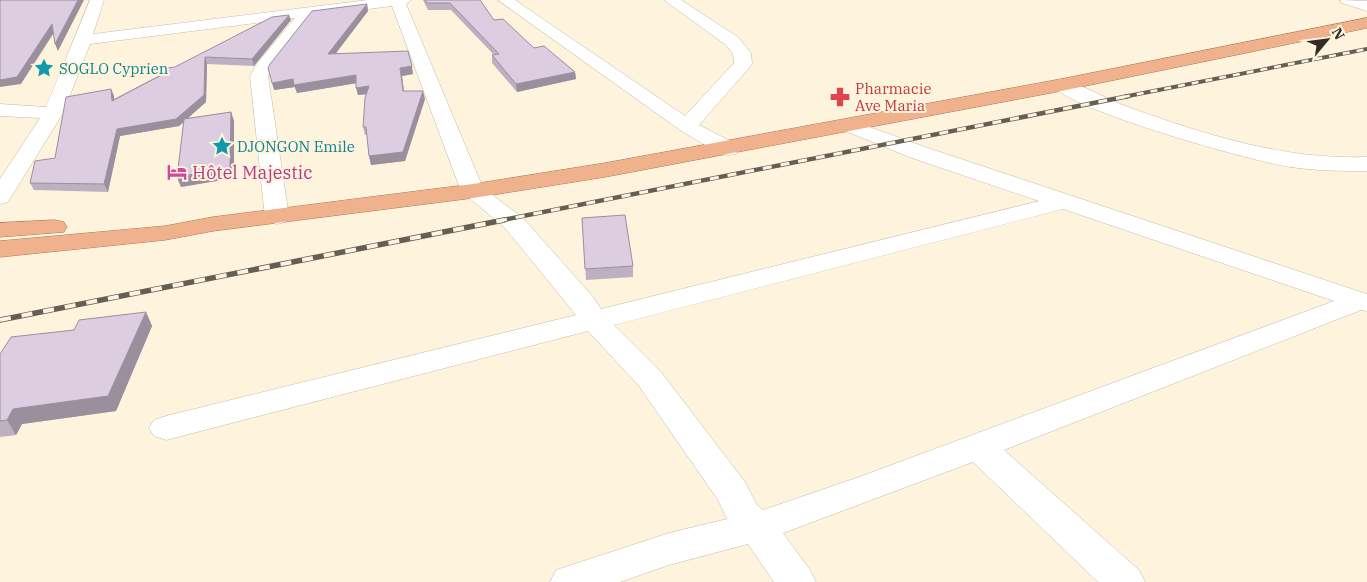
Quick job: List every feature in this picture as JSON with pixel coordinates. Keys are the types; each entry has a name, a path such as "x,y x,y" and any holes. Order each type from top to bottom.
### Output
{"highway":[{"path":"0,249 165,233 213,224 473,191 850,126 1367,23"},
{"path":"0,230 170,223 213,224"}],"street":[{"path":"0,197 53,113 97,0"},
{"path":"245,0 246,18"},
{"path":"83,40 400,0 473,191 514,223 583,304 593,320 655,386 732,492 744,515 756,527 796,582"},
{"path":"505,0 687,126 728,148"},
{"path":"671,0 732,41 742,53 743,64 687,126"},
{"path":"1347,0 1367,6"},
{"path":"278,217 259,76 262,69 309,11"},
{"path":"1061,85 1118,111 1258,154 1297,162 1334,166 1367,164"},
{"path":"0,110 53,113"},
{"path":"850,126 920,152 1363,302"},
{"path":"166,428 1066,201"},
{"path":"570,582 669,549 756,527 872,487 1363,302"},
{"path":"978,446 1125,582"}],"building":[{"path":"0,0 78,0 55,44 52,24 17,77 0,80"},
{"path":"425,0 480,0 494,20 503,19 534,48 544,46 575,72 516,84 492,55 499,54 450,3 427,3"},
{"path":"367,4 328,54 408,51 412,66 400,68 403,91 423,91 403,152 369,156 366,127 363,127 365,98 369,86 356,88 356,75 294,85 293,79 272,83 268,68 312,11"},
{"path":"289,15 252,59 205,57 204,95 176,119 117,129 104,184 30,183 35,161 55,158 66,97 111,89 112,101 167,72 167,68 175,67 272,17"},
{"path":"231,112 230,168 177,177 184,119"},
{"path":"625,215 633,266 585,269 582,218"},
{"path":"146,312 108,396 13,409 7,420 0,421 0,354 11,337 74,330 79,320"}],"railway":[{"path":"1123,97 1367,49"},
{"path":"498,221 1129,96"},
{"path":"0,320 504,220"}],"place":[{"name":"SOGLO Cyprien","path":"44,68"},
{"name":"Pharmacie Ave Maria","path":"840,97"},
{"name":"DJONGON Emile","path":"222,146"},
{"name":"Hôtel Majestic","path":"177,172"}]}
